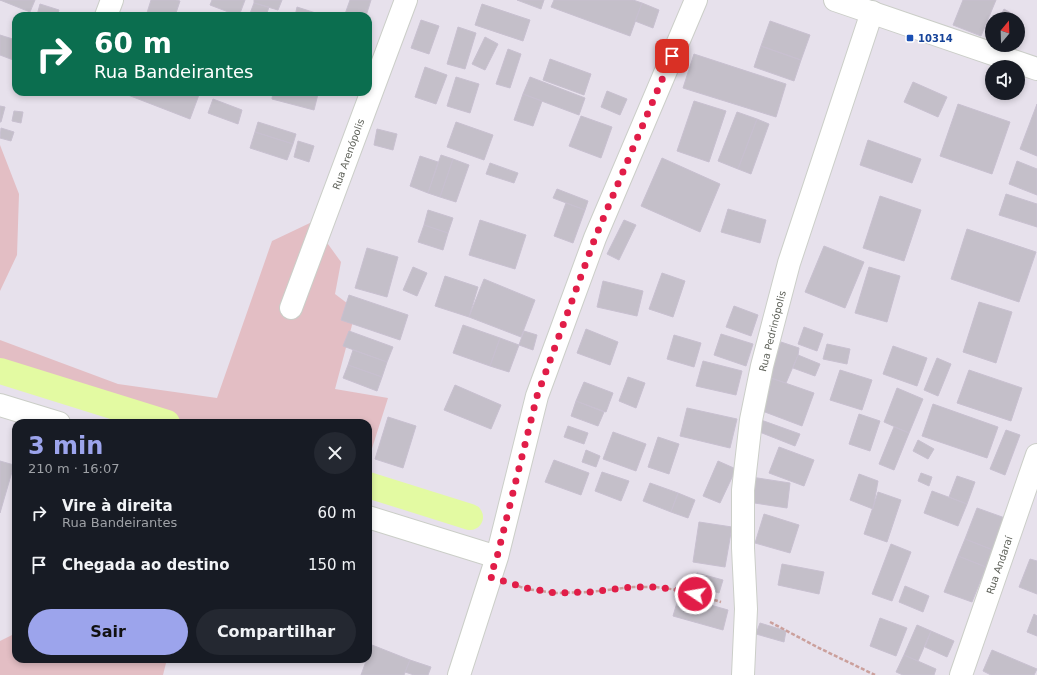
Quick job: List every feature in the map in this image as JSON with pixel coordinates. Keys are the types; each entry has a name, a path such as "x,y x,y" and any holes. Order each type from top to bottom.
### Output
{"street":[{"path":"108,12 112,0"},
{"name":"Rua Arenópolis","path":"372,91 406,0"},
{"path":"459,675 493,567 537,396 595,238 696,0"},
{"path":"835,0 874,6 1037,69"},
{"name":"Rua Pedrinópolis","path":"743,675 746,609 743,548 743,490 752,412 762,366 789,263 874,6"},
{"name":"Rua Arenópolis","path":"291,308 370,96"},
{"path":"0,405 46,419"},
{"name":"Rua Andaraí","path":"961,675 1037,455"},
{"path":"372,520 493,567"}],"path":[{"path":"493,567 526,588 556,593 590,592 633,587 663,588 685,591 746,609 819,648 875,675"}],"shaded area":[{"path":"0,145 19,194 17,255 0,291"},
{"path":"312,222 341,262 335,294 356,310 335,389 388,398 372,448 372,419 148,419 0,373 0,340 118,384 217,398 272,241"},
{"path":"12,635 12,663 166,663 163,675 0,675 0,641"}],"building":[{"path":"0,0 35,0 30,12"},
{"path":"151,0 180,1 176,12 147,12"},
{"path":"212,0 245,0 240,12 228,12 210,5"},
{"path":"254,0 282,0 278,10 254,3"},
{"path":"350,0 371,0 367,12 346,12"},
{"path":"517,0 544,0 541,9"},
{"path":"554,0 633,0 642,3 630,36 551,7"},
{"path":"963,0 996,0 991,12 985,12 985,26 981,36 953,25"},
{"path":"254,3 269,7 267,12 251,12"},
{"path":"642,3 659,10 653,28 635,21"},
{"path":"40,4 59,10 58,12 38,12"},
{"path":"482,4 530,20 523,41 475,25"},
{"path":"297,7 313,12 296,12"},
{"path":"421,20 439,26 429,54 411,48"},
{"path":"770,21 810,35 801,60 761,46"},
{"path":"458,27 476,33 465,69 447,64"},
{"path":"0,35 12,39 12,60 0,55"},
{"path":"485,37 498,44 485,70 472,64"},
{"path":"761,46 801,60 794,81 754,67"},
{"path":"508,49 521,54 510,88 496,84"},
{"path":"694,54 786,84 776,117 683,88"},
{"path":"550,59 591,74 584,95 543,80"},
{"path":"425,67 447,75 436,104 415,97"},
{"path":"456,77 479,84 470,113 447,106"},
{"path":"530,77 585,98 579,115 523,94"},
{"path":"913,82 947,97 938,117 904,102"},
{"path":"607,91 627,99 620,115 601,107"},
{"path":"523,94 542,101 533,126 514,120"},
{"path":"131,96 199,96 190,119"},
{"path":"272,96 318,96 314,110 272,99"},
{"path":"213,99 242,110 238,124 208,113"},
{"path":"694,101 726,111 709,162 677,151"},
{"path":"958,104 1010,122 992,174 940,156"},
{"path":"1037,104 1037,156 1020,149"},
{"path":"0,106 5,107 1,122 0,122"},
{"path":"14,111 23,112 21,123 12,121"},
{"path":"737,112 757,119 738,169 718,161"},
{"path":"581,116 612,127 601,158 569,146"},
{"path":"757,119 769,124 751,174 738,169"},
{"path":"258,122 296,134 293,144 255,132"},
{"path":"456,122 493,135 484,160 447,147"},
{"path":"1,128 14,132 11,141 0,138"},
{"path":"377,129 397,134 393,150 374,145"},
{"path":"255,132 293,144 287,160 250,148"},
{"path":"868,140 921,159 912,183 860,165"},
{"path":"298,141 314,146 309,162 294,157"},
{"path":"441,155 453,159 440,197 428,193"},
{"path":"420,156 438,162 428,193 410,186"},
{"path":"662,158 720,184 700,232 641,206"},
{"path":"453,159 469,165 456,202 440,197"},
{"path":"1017,161 1037,169 1037,195 1009,184"},
{"path":"490,163 518,173 514,183 486,174"},
{"path":"557,189 588,201 585,210 553,198"},
{"path":"1006,194 1037,204 1037,227 999,215"},
{"path":"880,196 921,210 904,261 863,248"},
{"path":"566,203 585,210 573,243 554,236"},
{"path":"728,209 766,220 760,243 721,232"},
{"path":"428,210 453,218 448,233 424,225"},
{"path":"480,220 526,235 515,269 469,255"},
{"path":"624,220 636,225 619,260 607,254"},
{"path":"424,225 448,233 443,250 418,242"},
{"path":"967,229 1036,252 1019,302 951,279"},
{"path":"824,246 864,262 845,308 805,292"},
{"path":"367,248 398,257 387,297 355,288"},
{"path":"413,267 427,273 417,296 403,290"},
{"path":"869,267 900,276 887,322 855,313"},
{"path":"662,273 685,281 673,317 649,309"},
{"path":"445,276 478,287 469,317 435,306"},
{"path":"484,279 535,300 521,337 469,317"},
{"path":"603,281 643,291 637,316 597,307"},
{"path":"349,295 408,315 400,340 341,320"},
{"path":"979,302 1012,312 996,363 963,352"},
{"path":"734,306 758,315 751,336 726,327"},
{"path":"463,325 500,338 490,366 453,353"},
{"path":"804,327 823,334 817,351 798,344"},
{"path":"586,329 618,342 610,365 577,353"},
{"path":"349,331 393,347 387,362 343,346"},
{"path":"524,331 537,335 533,350 519,345"},
{"path":"721,334 753,344 746,366 714,355"},
{"path":"674,335 701,343 694,367 667,359"},
{"path":"500,338 519,345 509,372 490,366"},
{"path":"781,342 799,348 798,355 786,383 768,377"},
{"path":"827,344 850,349 847,364 823,359"},
{"path":"893,346 927,358 917,386 883,374"},
{"path":"353,350 387,362 382,377 348,365"},
{"path":"798,355 820,364 815,376 793,368"},
{"path":"937,358 951,364 938,396 924,390"},
{"path":"703,361 742,371 736,395 696,386"},
{"path":"348,365 382,377 377,391 343,378"},
{"path":"840,370 872,380 862,410 830,400"},
{"path":"969,370 1022,388 1011,421 957,403"},
{"path":"628,377 645,383 636,408 619,401"},
{"path":"768,377 814,393 802,426 757,409"},
{"path":"584,382 613,393 606,412 576,401"},
{"path":"455,385 501,405 491,429 444,410"},
{"path":"897,388 923,399 909,433 884,422"},
{"path":"576,401 604,412 598,426 571,416"},
{"path":"933,404 998,427 987,458 922,436"},
{"path":"687,408 737,419 730,448 680,436"},
{"path":"859,414 880,421 870,451 849,444"},
{"path":"388,417 416,426 403,468 375,459"},
{"path":"761,420 800,434 795,446 757,431"},
{"path":"568,426 588,433 584,444 564,437"},
{"path":"894,427 909,433 894,470 879,464"},
{"path":"1006,430 1020,435 1005,475 990,469"},
{"path":"613,432 646,444 636,471 603,459"},
{"path":"658,437 679,444 669,474 648,467"},
{"path":"918,440 934,449 928,459 913,451"},
{"path":"779,447 814,460 804,486 769,473"},
{"path":"586,450 600,456 596,467 582,462"},
{"path":"554,460 589,473 581,495 545,482"},
{"path":"0,461 12,464 12,472 0,513"},
{"path":"718,461 736,469 720,503 703,496"},
{"path":"602,472 629,481 621,501 595,491"},
{"path":"921,473 932,477 929,486 918,481"},
{"path":"859,474 878,481 873,509 850,500"},
{"path":"957,476 975,482 967,504 949,497"},
{"path":"751,477 790,483 787,508 748,502"},
{"path":"650,483 678,493 671,512 643,501"},
{"path":"932,491 967,504 958,526 924,513"},
{"path":"878,492 901,500 887,542 864,534"},
{"path":"678,493 695,500 688,518 671,512"},
{"path":"977,508 1005,518 993,550 965,539"},
{"path":"764,514 799,525 790,553 755,543"},
{"path":"699,522 732,527 725,567 693,562"},
{"path":"965,539 993,550 986,567 958,556"},
{"path":"891,544 911,552 892,601 872,594"},
{"path":"958,556 986,567 972,602 944,592"},
{"path":"1030,559 1037,561 1037,594 1019,587"},
{"path":"782,564 824,572 819,594 778,585"},
{"path":"697,573 723,580 719,593 694,585"},
{"path":"905,586 929,596 923,612 899,602"},
{"path":"679,596 728,610 723,630 673,616"},
{"path":"1034,614 1037,616 1037,636 1027,632"},
{"path":"880,618 907,628 896,656 870,646"},
{"path":"760,623 786,631 784,642 756,634"},
{"path":"917,625 931,631 918,661 904,655"},
{"path":"931,631 954,641 947,657 925,647"},
{"path":"372,645 410,660 404,675 361,675 365,663 372,663"},
{"path":"992,650 1037,669 1034,675 991,675 983,671"},
{"path":"904,655 936,669 934,675 903,675 896,672"},
{"path":"410,660 431,667 428,675 414,675 405,672"}],"waterway":[{"path":"0,371 154,419"},
{"path":"372,486 470,517"}],"place":[{"name":"10314","path":"910,38"}],"route":[{"path":"672,56 595,238 537,396 497,557 490,577 526,588 556,593 590,592 633,587 656,587 695,594"}]}
